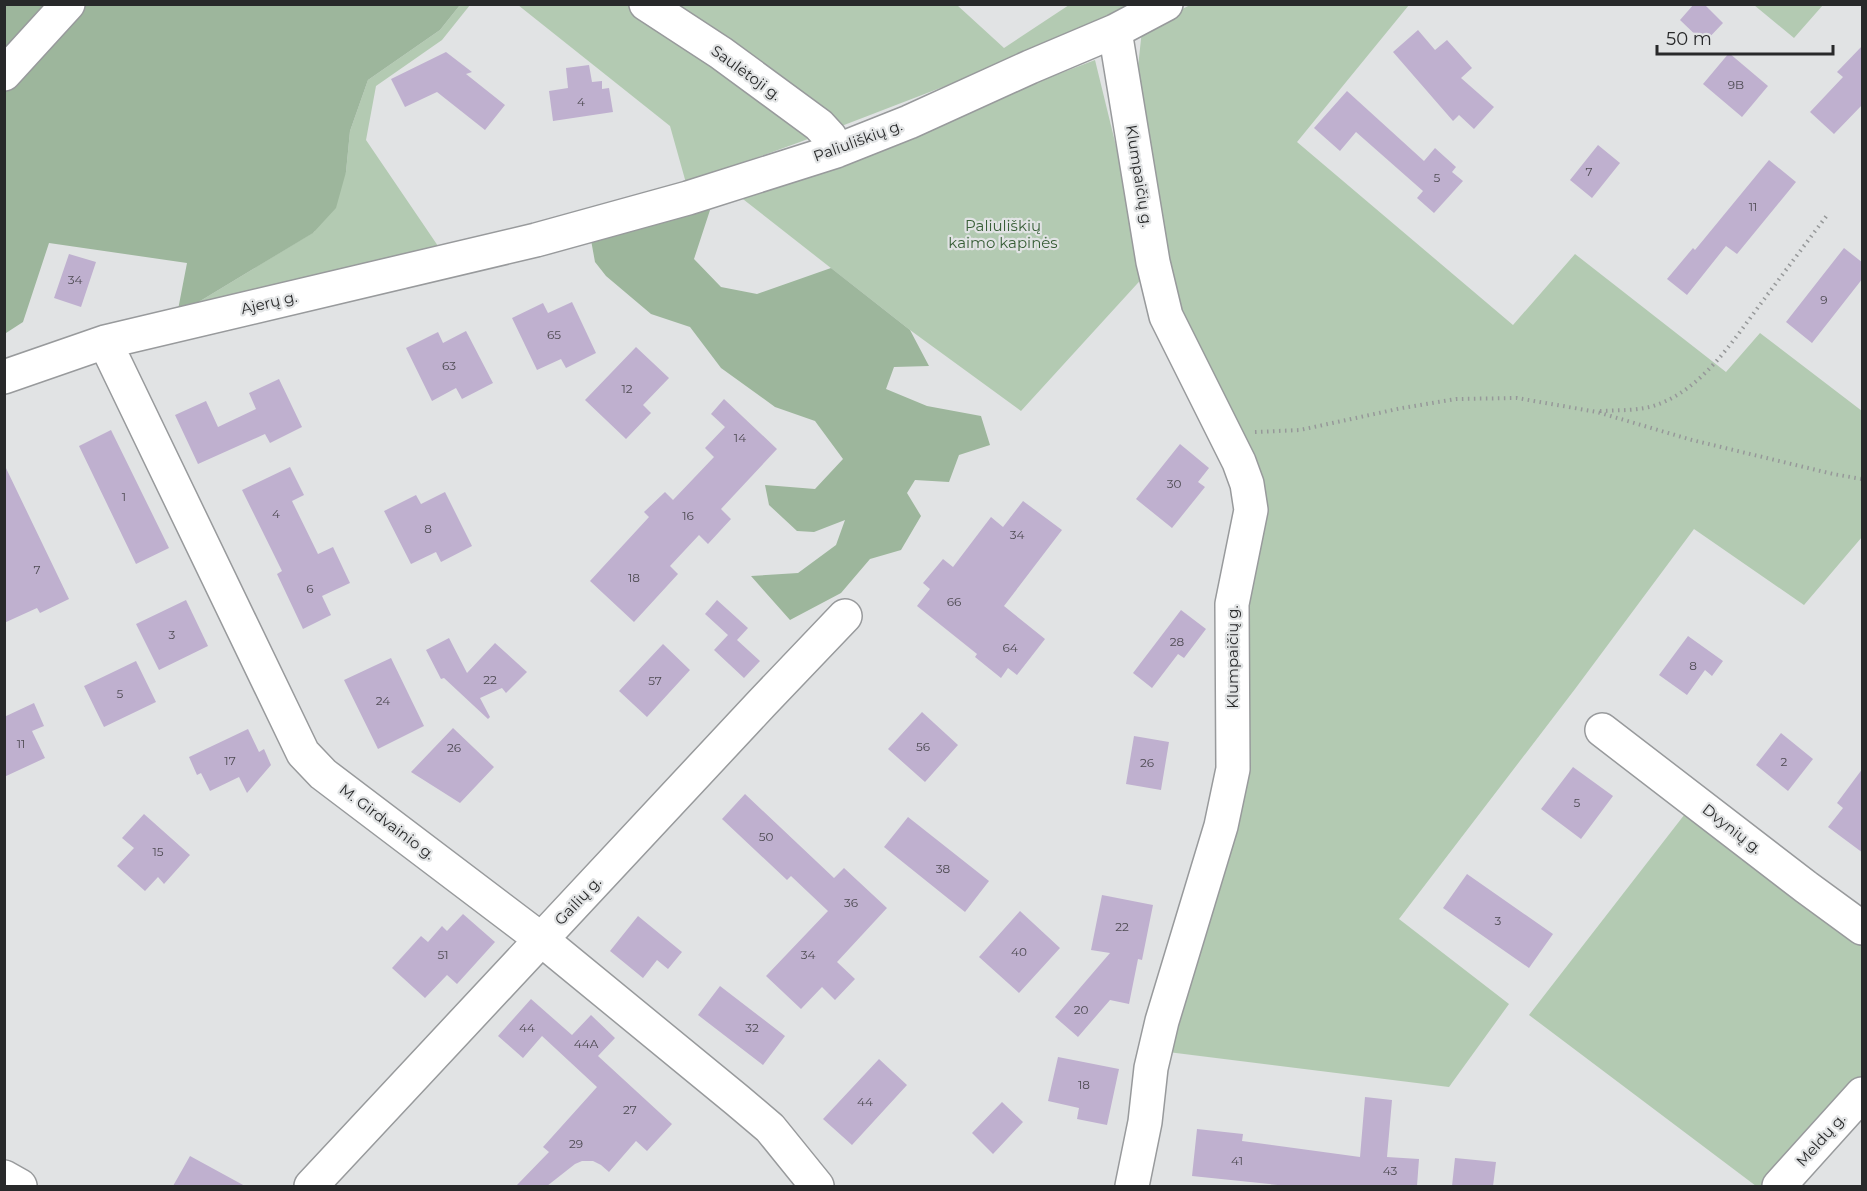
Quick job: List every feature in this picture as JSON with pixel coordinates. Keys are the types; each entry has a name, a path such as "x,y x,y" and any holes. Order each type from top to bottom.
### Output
{"street":[{"path":"4,74 68,4"},
{"name":"Saulėtoji g.","path":"646,4 721,53 819,125 830,137 836,151"},
{"name":"Paliuliškių g.","path":"536,240 688,198 836,151 909,122 1115,31 1166,4"},
{"name":"Klumpaičių g.","path":"1115,31 1153,262 1166,315 1219,421 1247,484 1251,510 1232,604 1233,769 1221,826 1162,1021 1151,1068 1145,1122 1132,1186"},
{"name":"Ajerų g.","path":"4,377 105,342 536,240"},
{"name":"M. Girdvainio g.","path":"105,342 303,753 323,774 542,940 771,1128 817,1186"},
{"name":"Gailių g.","path":"311,1186 845,616"},
{"name":"Dvynių g.","path":"1602,730 1863,928"},
{"name":"Meldų g.","path":"1779,1186 1863,1094"},
{"path":"4,1178 20,1186"}],"path":[{"path":"1597,412 1640,409 1659,404 1681,392 1708,370 1732,342 1828,214"},
{"path":"1219,421 1258,433 1300,430 1456,399 1517,398 1597,412 1692,440 1863,479"}],"green space":[{"path":"4,5 460,5 440,30 368,80 350,131 346,172 336,208 313,233 177,315 187,263 49,243 23,322 6,333 4,331"},
{"path":"460,5 470,5 442,40 376,86 366,140 438,246 177,315 314,232 346,172 350,131 368,80 440,30"},
{"path":"518,5 957,5 1004,48 1069,5 1140,5 1109,23 800,142 686,183 670,126"},
{"path":"1190,5 1409,5 1297,142 1513,325 1575,254 1726,372 1760,333 1862,411 1862,537 1804,605 1694,529 1399,919 1509,1004 1449,1087 1160,1051 1176,999 1246,606 1256,524 1178,317 1138,67 1142,30"},
{"path":"1754,5 1823,5 1794,38"},
{"name":"Paliuliškių kaimo kapinės","path":"1095,60 1147,273 1021,411 910,330 739,196"},
{"path":"712,204 694,259 721,287 757,294 831,268 910,330 929,366 894,367 886,389 927,406 981,416 990,445 959,455 949,482 915,480 907,493 921,516 901,550 870,559 841,593 790,620 751,576 798,573 836,545 845,520 814,532 797,531 769,505 765,485 815,489 843,459 815,421 775,407 721,368 690,327 651,314 606,276 595,262 591,240"},
{"path":"1688,810 1862,937 1862,1079 1764,1186 1756,1186 1529,1015"}],"building":[{"path":"1694,4 1704,4 1723,23 1704,43 1680,20"},
{"path":"1418,30 1435,50 1447,40 1472,68 1461,78 1494,107 1474,129 1459,115 1453,121 1393,52"},
{"path":"1863,45 1863,104 1834,134 1810,112 1843,77 1837,72"},
{"path":"446,52 472,72 466,74 505,105 485,130 437,92 405,107 391,79"},
{"path":"1729,53 1768,86 1742,117 1703,84"},
{"path":"589,65 592,82 602,81 602,89 609,88 613,112 553,121 549,91 568,88 566,68"},
{"path":"1347,91 1424,161 1435,148 1456,167 1452,172 1463,181 1434,213 1417,198 1423,191 1356,132 1340,151 1314,128"},
{"path":"1598,145 1620,163 1592,198 1570,180"},
{"path":"1769,160 1796,182 1737,254 1726,246 1687,295 1667,279 1693,248 1695,250"},
{"path":"1844,248 1863,263 1863,278 1812,343 1786,322"},
{"path":"69,254 96,262 81,307 54,298"},
{"path":"572,302 596,353 566,368 561,359 537,370 512,318 543,303 548,313"},
{"path":"466,331 493,383 462,399 456,388 432,401 406,348 438,332 443,343"},
{"path":"636,347 669,378 643,405 651,413 626,439 585,400"},
{"path":"279,379 302,427 270,443 265,434 198,464 175,415 206,401 218,427 256,409 249,393"},
{"path":"724,399 777,449 721,509 731,519 708,544 699,535 670,566 678,574 634,622 590,581 649,517 644,512 665,492 673,500 714,457 705,448 725,427 711,414"},
{"path":"111,430 169,548 136,564 79,446"},
{"path":"1180,444 1209,468 1198,482 1205,487 1172,528 1136,499"},
{"path":"4,464 69,599 40,613 37,608 4,623"},
{"path":"290,467 304,495 292,501 318,554 333,547 350,583 322,596 331,615 303,629 277,574 282,571 242,490"},
{"path":"445,492 472,546 441,562 436,552 411,564 384,511 416,495 421,504"},
{"path":"1023,501 1062,530 1004,606 1045,639 1017,675 1008,668 1001,678 975,657 977,654 917,606 930,589 923,583 943,559 953,567 991,517 1003,527"},
{"path":"186,600 208,646 159,670 136,624"},
{"path":"717,600 748,628 737,640 760,661 744,678 714,650 728,635 705,614"},
{"path":"1181,610 1206,629 1184,658 1178,654 1152,688 1133,673"},
{"path":"1688,636 1723,661 1712,676 1705,670 1687,695 1659,675"},
{"path":"449,638 467,673 495,643 527,672 506,693 502,688 480,698 490,717 488,719 444,678 441,679 426,650"},
{"path":"663,644 690,670 647,717 619,691"},
{"path":"391,658 424,726 378,749 344,680"},
{"path":"136,661 156,702 104,727 84,686"},
{"path":"34,703 44,726 32,731 45,758 4,777 4,717"},
{"path":"922,712 958,745 925,782 888,749"},
{"path":"453,728 494,767 460,803 411,772"},
{"path":"248,729 259,752 264,749 271,765 247,793 239,777 210,791 201,773 197,775 189,757"},
{"path":"1781,733 1813,759 1788,791 1756,765"},
{"path":"1134,736 1169,742 1161,790 1126,784"},
{"path":"1573,767 1613,796 1581,839 1541,809"},
{"path":"1863,768 1863,853 1828,827 1843,808 1837,803"},
{"path":"745,794 834,878 844,868 887,908 837,962 855,979 835,1000 822,987 801,1009 766,976 828,911 791,876 787,880 722,819"},
{"path":"144,814 190,855 164,884 158,877 145,891 117,866 134,848 122,838"},
{"path":"908,817 989,881 965,912 884,847"},
{"path":"1467,874 1553,934 1529,968 1443,908"},
{"path":"1102,895 1153,905 1142,960 1138,959 1129,1004 1110,1000 1078,1037 1055,1017 1110,953 1091,950"},
{"path":"1020,911 1060,948 1019,993 979,957"},
{"path":"463,914 495,942 457,984 447,975 425,998 392,968 421,936 428,942 442,926 447,931"},
{"path":"638,916 682,952 668,969 657,960 643,978 610,951"},
{"path":"720,986 785,1036 763,1065 698,1015"},
{"path":"531,999 572,1035 591,1015 615,1038 598,1056 672,1124 647,1151 636,1141 609,1172 593,1161 582,1161 547,1186 516,1186 549,1152 543,1147 597,1087 542,1036 523,1058 498,1036"},
{"path":"1058,1057 1119,1069 1107,1125 1077,1119 1079,1108 1048,1101"},
{"path":"879,1059 907,1085 852,1145 823,1119"},
{"path":"1365,1097 1392,1100 1387,1157 1419,1159 1417,1186 1288,1186 1192,1176 1197,1129 1243,1134 1242,1141 1360,1157"},
{"path":"1002,1102 1023,1122 993,1154 972,1133"},
{"path":"190,1156 245,1186 173,1186"},
{"path":"1455,1158 1496,1162 1493,1186 1452,1186"}]}
